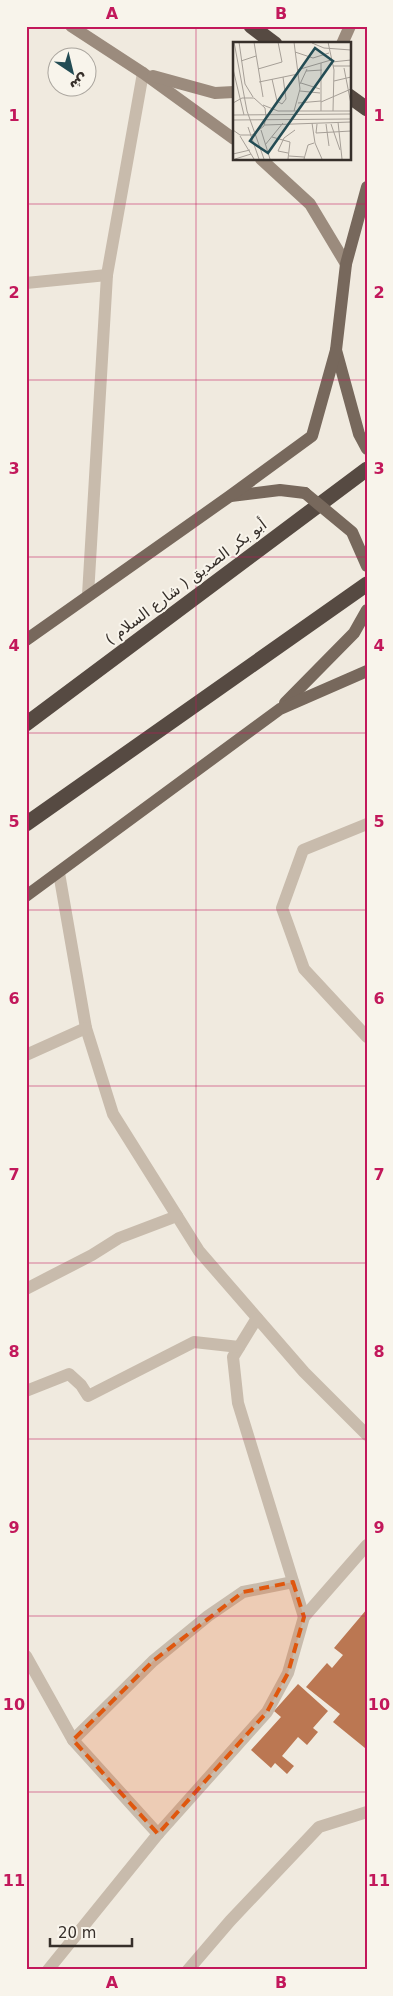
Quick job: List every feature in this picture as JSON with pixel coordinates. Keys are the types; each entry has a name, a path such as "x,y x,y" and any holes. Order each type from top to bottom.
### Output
{"highway":[{"path":"250,26 272,42"},
{"path":"350,97 367,109"},
{"name":"( شارع السلام ) أبو بكر الصديق","path":"26,724 367,469"},
{"path":"26,824 367,584"}],"main road":[{"path":"71,26 143,73 233,138"},
{"path":"343,42 350,26"},
{"path":"143,73 215,93 233,92"},
{"path":"262,160 310,204 346,264"},
{"path":"26,640 312,436 336,350 346,264 367,187"},
{"path":"336,350 359,434 367,449"},
{"path":"230,496 280,490 305,493 352,532 367,566"},
{"path":"26,896 280,709 354,633 367,610"},
{"path":"280,709 367,671"}],"street":[{"path":"88,595 107,275 143,73"},
{"path":"26,283 107,275"},
{"path":"367,824 304,850 282,908 304,969 367,1037"},
{"path":"58,872 86,1028 113,1114 199,1251 304,1372 367,1435"},
{"path":"26,1055 86,1028"},
{"path":"26,1289 92,1255 119,1238 177,1216"},
{"path":"257,1318 233,1358 238,1403 304,1616"},
{"path":"26,1391 69,1374 81,1385 88,1396 194,1342 239,1347"},
{"path":"48,1970 158,1834 267,1712 288,1672 304,1616 367,1546"},
{"path":"73,1740 153,1661 208,1616 243,1592 293,1582"},
{"path":"26,1656 73,1740 158,1834"},
{"path":"188,1970 230,1921 319,1827 367,1812"}],"highlighted area":[{"path":"293,1582 304,1617 288,1673 267,1712 158,1834 73,1740 153,1661 243,1592"}],"building":[{"path":"367,1609 367,1745 365,1748 333,1722 340,1714 306,1687 327,1663 332,1668 343,1655 334,1648"},
{"path":"298,1684 328,1711 313,1728 318,1732 307,1745 298,1737 282,1756 294,1766 287,1774 275,1763 271,1768 251,1750 281,1717 274,1711"}]}
